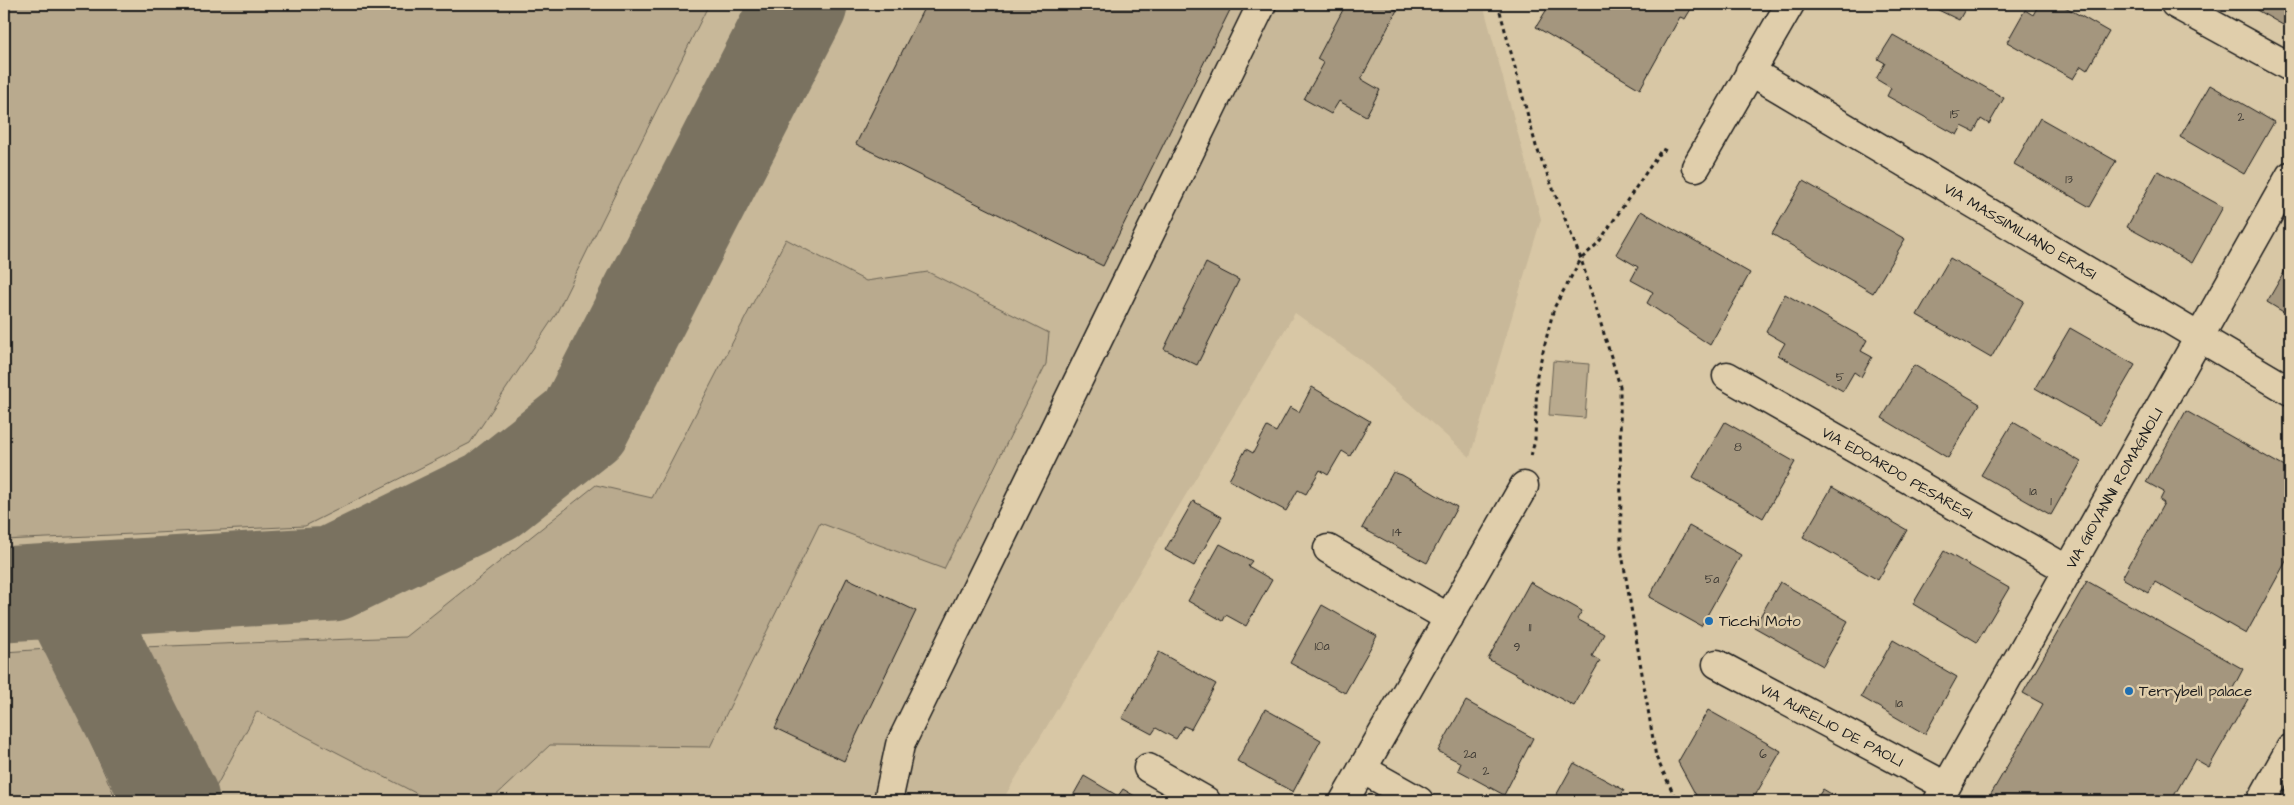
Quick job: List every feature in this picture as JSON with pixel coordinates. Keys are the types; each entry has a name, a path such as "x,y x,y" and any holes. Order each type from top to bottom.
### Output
{"street":[{"path":"888,801 900,745 1262,4"},
{"path":"1696,167 1790,4"},
{"path":"2175,4 2290,67"},
{"name":"VIA MASSIMILIANO ERASI","path":"1750,71 2290,391"},
{"name":"VIA GIOVANNI ROMAGNOLI","path":"1942,794 2290,176"},
{"name":"VIA EDOARDO PESARESI","path":"1727,376 2068,570"},
{"path":"1344,801 1524,486"},
{"path":"1328,549 1448,618"},
{"name":"VIA AURELIO DE PAOLI","path":"1717,664 1942,794"},
{"path":"2261,801 2290,748"},
{"path":"1148,768 1206,801"},
{"path":"1362,769 1420,801"}],"path":[{"path":"1498,4 1536,146 1581,258 1620,386 1621,548 1656,757 1677,801"},
{"path":"1524,486 1535,440 1536,375 1554,308 1581,258 1599,242 1662,148 1696,167"}],"shaded area":[{"path":"4,4 1483,4 1541,219 1470,457 1362,361 1295,313 1002,801 4,801"},
{"path":"4,4 709,4 556,314 470,443 305,526 4,540"},
{"path":"786,239 866,281 928,272 1049,333 1046,364 944,569 820,523 710,747 550,745 490,801 431,801 257,711 211,796 142,647 405,637 596,485 652,498"},
{"path":"1553,361 1589,364 1585,418 1549,415"},
{"path":"48,649 117,801 4,801 4,652"}],"building":[{"path":"926,4 1233,4 1103,266 856,144"},
{"path":"1346,4 1385,4 1397,10 1361,79 1380,90 1366,116 1339,101 1331,114 1304,99 1324,63 1317,59"},
{"path":"1550,4 1694,4 1685,19 1680,17 1640,89 1536,27"},
{"path":"1926,4 1968,4 1959,20"},
{"path":"2039,4 2060,4 2109,32 2087,70 2081,66 2073,79 2007,42 2025,10 2033,15"},
{"path":"2246,4 2290,4 2290,29"},
{"path":"1893,35 2004,98 1989,124 1981,119 1974,132 1962,126 1957,135 1887,96 1891,88 1876,79 1885,63 1878,59"},
{"path":"2210,85 2274,122 2244,174 2180,137"},
{"path":"2040,118 2116,161 2090,207 2014,164"},
{"path":"2158,171 2223,207 2192,263 2127,227"},
{"path":"1803,181 1905,239 1873,293 1772,234"},
{"path":"1641,211 1750,273 1710,345 1647,303 1653,292 1631,280 1638,267 1616,254"},
{"path":"1950,258 2024,301 1991,358 1917,315"},
{"path":"2290,262 2290,316 2267,302"},
{"path":"1206,263 1239,280 1197,365 1164,349"},
{"path":"1785,294 1867,340 1861,351 1872,357 1861,377 1854,372 1843,391 1778,355 1785,343 1766,332"},
{"path":"2070,328 2135,365 2100,425 2035,388"},
{"path":"1914,365 1980,404 1948,458 1882,418"},
{"path":"1312,387 1370,421 1350,456 1342,451 1328,475 1320,470 1306,494 1298,490 1286,511 1229,480 1246,449 1253,453 1267,427 1276,432 1290,407 1299,412"},
{"path":"2186,411 2290,470 2290,554 2246,634 2155,582 2149,593 2122,578 2164,503 2160,500 2164,492 2146,482"},
{"path":"1725,422 1795,462 1763,518 1693,477"},
{"path":"2013,422 2081,462 2051,515 1981,475"},
{"path":"1393,472 1402,475 1457,507 1427,563 1362,528"},
{"path":"1832,487 1907,530 1878,580 1803,537"},
{"path":"1193,501 1222,517 1194,566 1165,550"},
{"path":"1689,526 1741,555 1701,626 1649,597"},
{"path":"1220,544 1252,561 1248,566 1272,580 1246,626 1226,615 1223,621 1188,601"},
{"path":"1944,551 2009,588 1977,642 1913,604"},
{"path":"847,578 916,611 844,761 775,728"},
{"name":"Terrybell palace","path":"2087,581 2243,669 2232,690 2248,699 2209,767 2195,759 2171,801 1987,801 2043,704 2023,693"},
{"path":"1530,582 1582,611 1577,619 1604,634 1592,656 1600,661 1574,706 1488,659"},
{"path":"1780,582 1848,621 1823,666 1754,627"},
{"path":"1322,605 1377,636 1345,693 1290,663"},
{"path":"1893,640 1957,677 1925,734 1861,697"},
{"path":"1159,652 1216,684 1191,729 1184,726 1176,739 1156,728 1152,734 1122,718"},
{"path":"1466,701 1533,738 1504,795 1458,770 1461,763 1438,751"},
{"path":"1265,709 1321,740 1293,792 1237,761"},
{"path":"1708,710 1781,751 1752,801 1699,801 1678,762"},
{"path":"1574,763 1624,790 1618,801 1553,801"},
{"path":"1084,776 1118,796 1123,789 1143,801 1070,801"},
{"path":"1823,789 1843,801 1815,801"}],"taxiway":[{"path":"4,594 332,574 492,496 584,423 800,4"},
{"path":"67,591 172,801"}],"place":[{"name":"Ticchi Moto","path":"1709,621"},
{"name":"Terrybell palace","path":"2129,691"}]}
